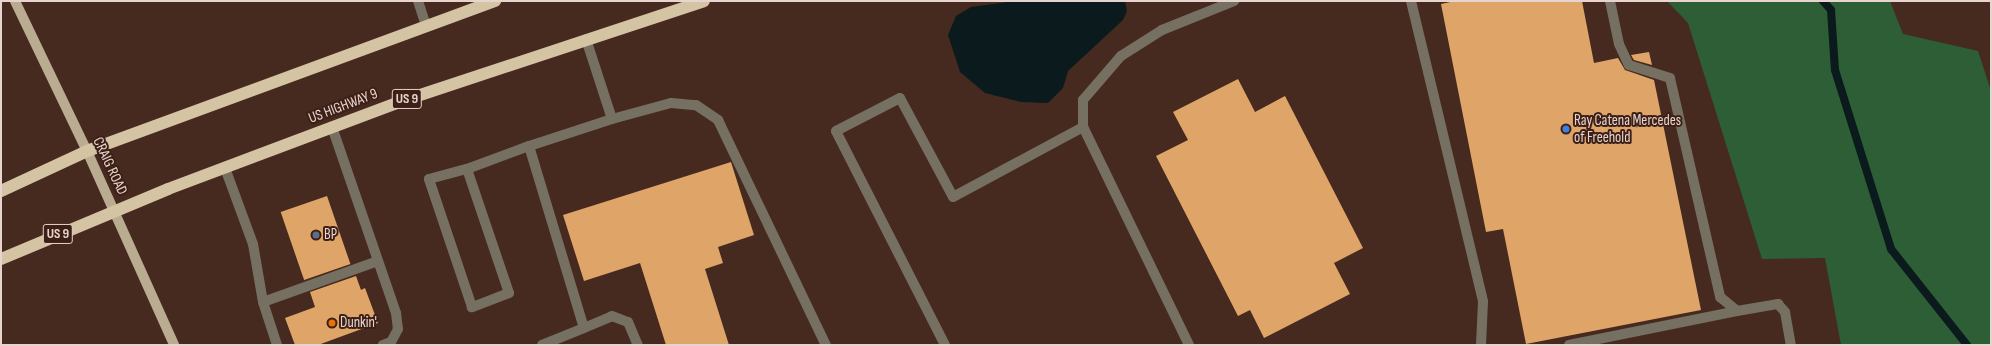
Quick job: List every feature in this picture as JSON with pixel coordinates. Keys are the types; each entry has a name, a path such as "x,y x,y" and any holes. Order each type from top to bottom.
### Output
{"highway":[{"path":"1,191 87,151 426,25 495,1"},
{"name":"US HIGHWAY 9","path":"1,259 115,211 332,127 586,39 704,1"}],"main road":[{"name":"CRAIG ROAD","path":"15,1 115,211 174,345"}],"lane":[{"path":"418,1 426,25"},
{"path":"1189,345 1083,127 1083,100 1121,56 1162,30 1234,1"},
{"path":"1411,1 1483,302 1482,345"},
{"path":"1610,1 1619,44 1629,65 1670,78 1720,297 1737,311"},
{"path":"586,39 612,119"},
{"path":"945,345 836,132 900,98 953,197 1083,127"},
{"path":"467,169 509,293 472,307 429,179 467,169 529,146 612,119 671,104 696,105 718,120 826,345"},
{"path":"332,127 378,261 398,329 391,342 383,345"},
{"path":"529,146 584,328"},
{"path":"225,168 253,244 263,302 277,345"},
{"path":"263,302 378,261"},
{"path":"1569,345 1778,304 1785,312 1791,345"},
{"path":"542,345 612,316 628,322 638,345"}],"green space":[{"path":"1667,1 1890,1 1903,34 1978,51 1991,91 1991,345 1841,345 1825,258 1762,259 1688,23"}],"shaded area":[{"path":"1015,1 1125,1 1127,11 1123,20 1068,71 1063,88 1048,103 1021,102 985,93 960,72 948,35 956,16 971,7"}],"building":[{"path":"1455,1 1582,1 1594,63 1618,58 1625,70 1654,80 1701,310 1526,344 1503,229 1486,232 1441,4"},
{"path":"1649,52 1652,65 1634,60 1631,55"},
{"path":"1238,79 1255,112 1285,96 1363,248 1334,263 1350,294 1264,338 1250,310 1238,316 1156,156 1188,140 1173,112"},
{"path":"731,162 754,235 718,247 723,263 705,269 729,345 666,345 640,263 584,281 563,215"},
{"path":"327,196 350,264 304,280 281,212"},
{"path":"356,276 361,290 365,288 378,323 318,345 295,345 285,318 315,307 310,292"}],"waterway":[{"path":"1823,1 1831,10 1835,70 1891,249 1967,345"}],"place":[{"name":"Ray Catena Mercedes of Freehold","path":"1566,129"},
{"name":"BP","path":"316,235"},
{"name":"Dunkin'","path":"332,323"}]}
